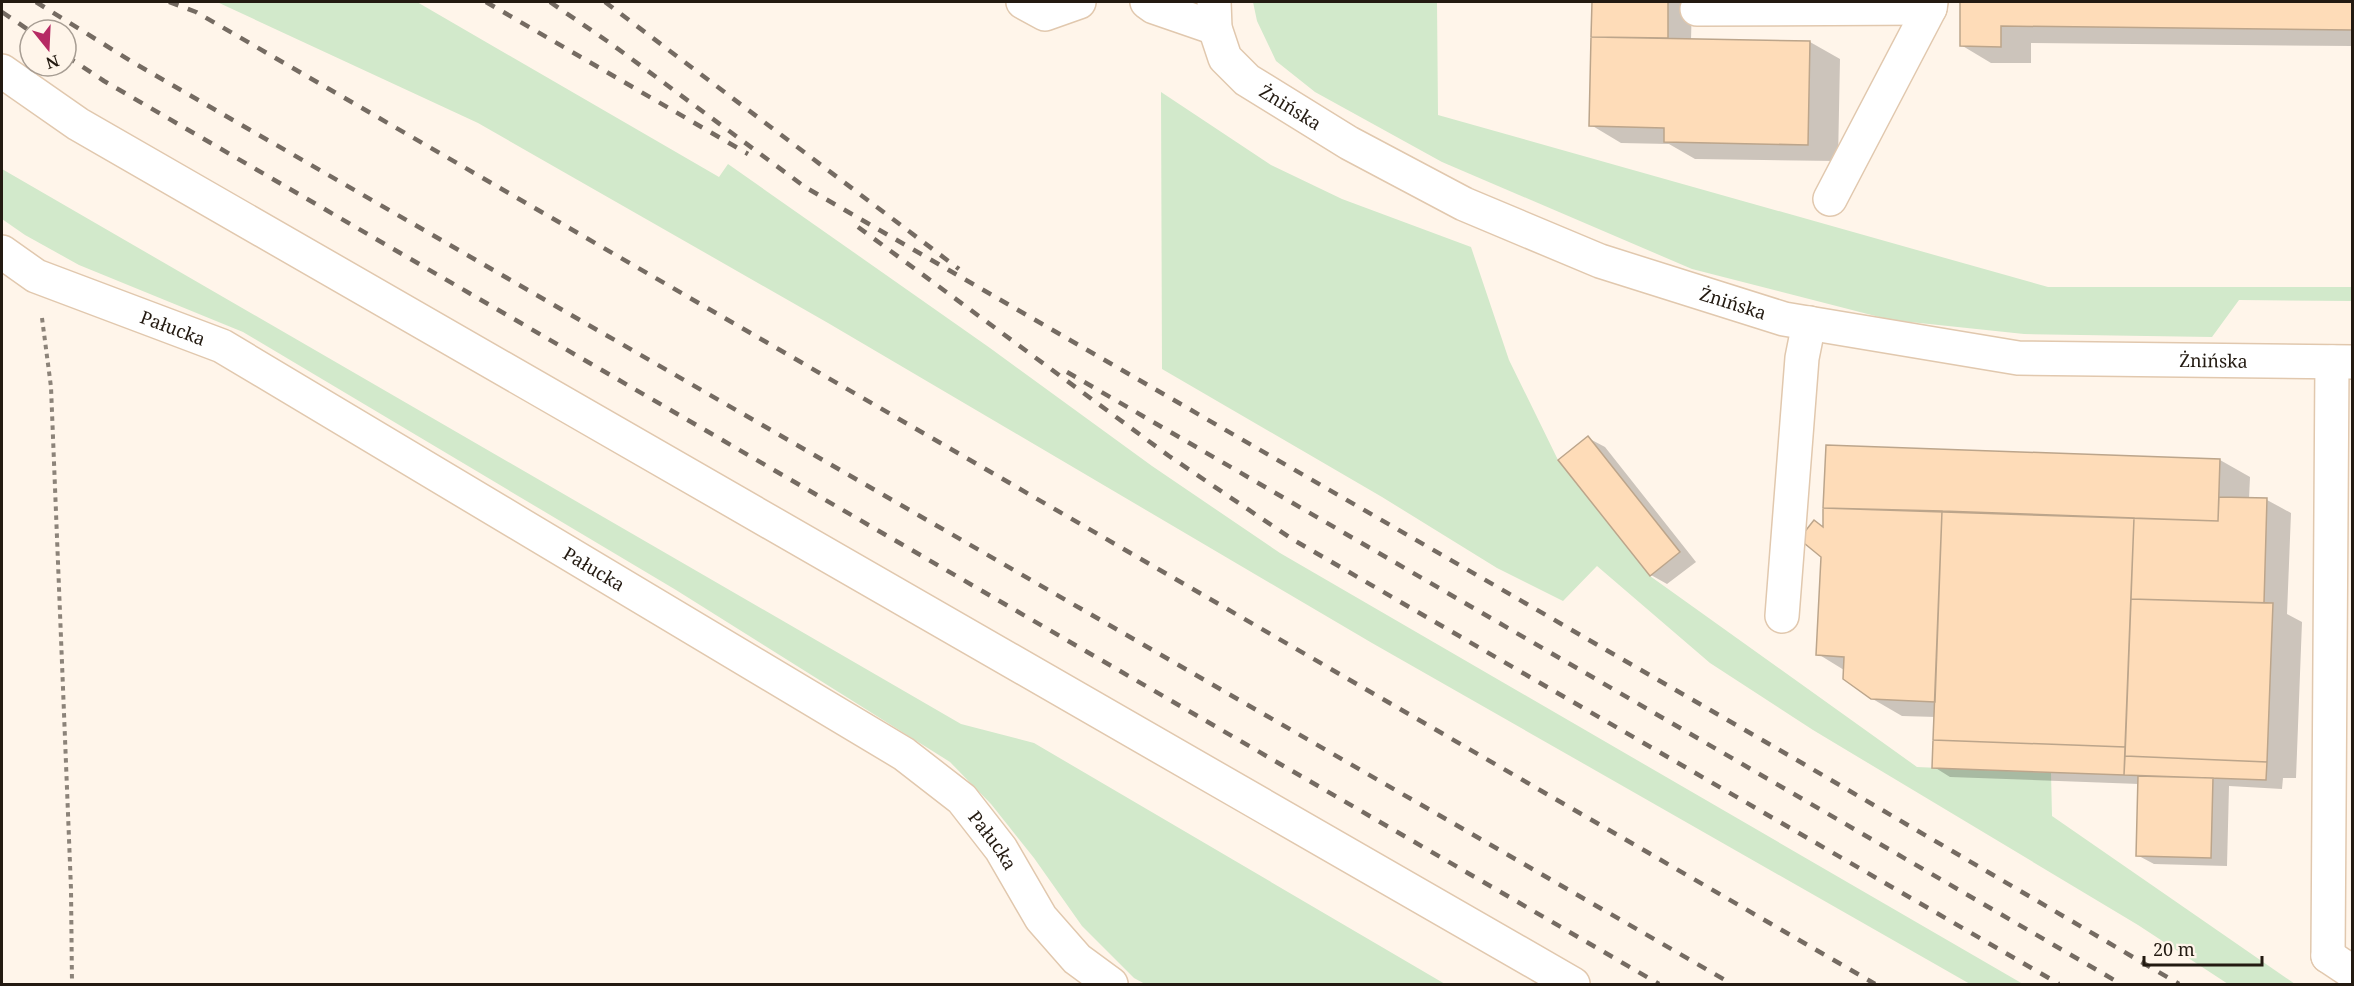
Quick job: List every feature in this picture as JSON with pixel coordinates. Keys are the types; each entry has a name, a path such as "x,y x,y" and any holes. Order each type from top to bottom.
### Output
{"street":[{"path":"1023,2 1045,14 1079,2"},
{"path":"1147,2 1155,7 1215,15"},
{"path":"1697,9 1778,5 1930,5 1830,200"},
{"name":"Żnińska","path":"1215,15 1225,58 1247,80 1349,142 1464,204 1600,261 1785,319 2018,358 2342,362"},
{"path":"2,71 78,124 1573,984"},
{"name":"Pałucka","path":"2,252 36,276 222,346 904,754 962,799 1000,849 1041,918 1077,959 1111,984"},
{"path":"1782,616 1802,358 1809,323"},
{"path":"2342,362 2344,961"}],"path":[{"path":"36,276 51,387 71,888 72,984"}],"green space":[{"path":"217,2 417,2 719,177 728,164 990,348 1152,466 1280,553 2023,984 1970,984 1372,643 828,323 478,123"},
{"path":"1253,2 1437,2 1438,115 2048,287 2352,287 2352,301 2239,300 2212,337 2024,334 1891,320 1692,269 1442,162 1315,92 1276,61 1257,21"},
{"path":"1161,92 1271,165 1342,199 1471,247 1509,360 1558,460 1650,576 1917,767 2051,773 2052,816 2295,984 2228,984 2138,925 1813,730 1710,663 1597,566 1563,601 1497,568 1382,497 1162,369"},
{"path":"2,169 961,724 1034,743 1445,984 1145,984 1134,978 1082,926 1034,858 991,804 950,762 676,590 243,332 79,265 25,235 2,219"}],"building":[{"path":"1592,2 1668,2 1668,38 1591,37"},
{"path":"1960,2 2352,2 2352,30 2001,26 2001,47 1960,46"},
{"path":"1591,37 1810,41 1808,145 1664,142 1664,128 1589,126"},
{"path":"1588,436 1680,552 1650,576 1558,460"},
{"path":"1826,445 2220,459 2218,521 1823,508"},
{"path":"2219,497 2267,498 2264,603 2131,599 2134,518 2218,521"},
{"path":"1823,508 1942,511 1935,702 1871,699 1843,679 1844,657 1816,655 1821,557 1799,539 1814,520 1823,527"},
{"path":"1942,511 2134,518 2125,747 1933,740"},
{"path":"2131,599 2273,603 2267,762 2125,756"},
{"path":"1933,740 2125,747 2124,775 1932,768"},
{"path":"2125,756 2267,762 2266,780 2124,775"},
{"path":"2138,776 2213,778 2211,858 2136,856"}],"railway":[{"path":"36,2 134,63 1732,984"},
{"path":"169,2 196,12 1875,984"},
{"path":"486,2 748,154"},
{"path":"550,2 610,43 805,187 1802,763 2179,984"},
{"path":"605,2 959,269"},
{"path":"2,12 18,23"},
{"path":"78,64 1659,984"},
{"path":"858,227 1169,456 1292,539 2059,984"},
{"path":"1067,372 2121,984"}]}
